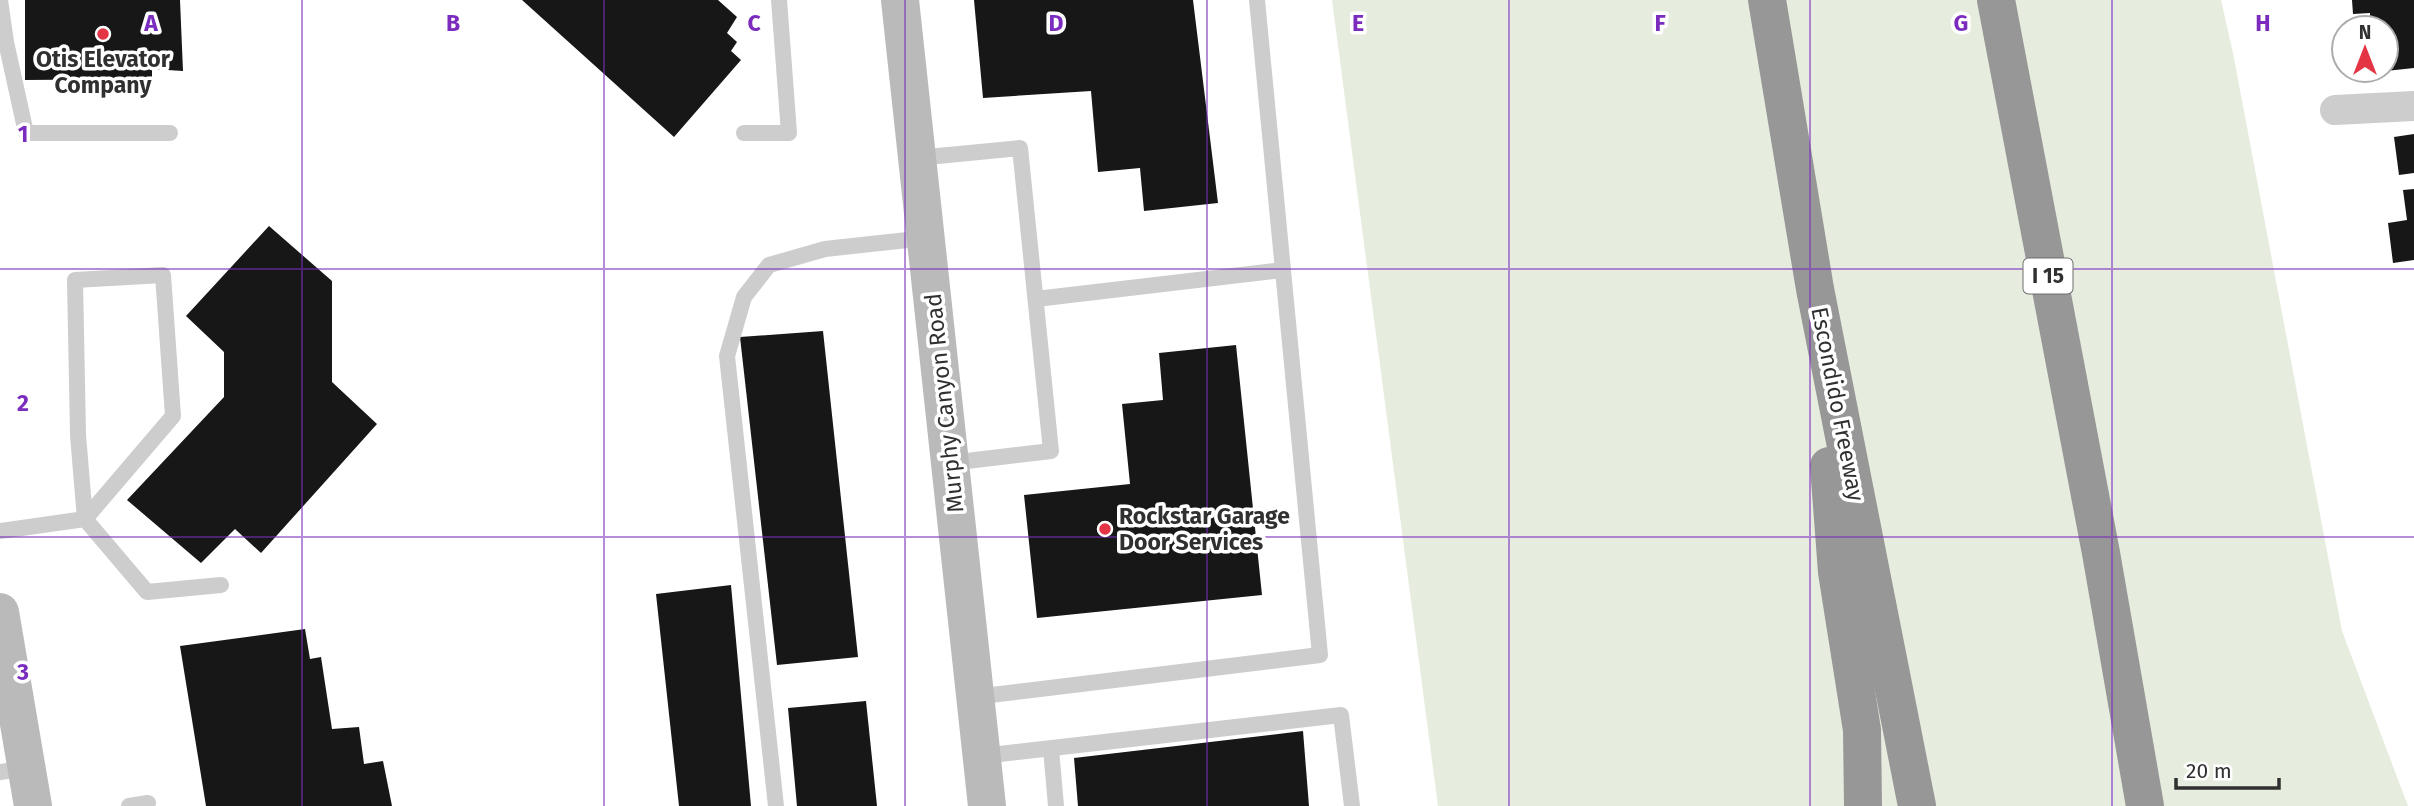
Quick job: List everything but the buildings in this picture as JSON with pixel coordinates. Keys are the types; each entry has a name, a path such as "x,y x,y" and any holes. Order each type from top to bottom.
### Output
{"highway":[{"name":"Escondido Freeway","path":"1767,0 1815,289 1917,806"},
{"name":"I 15","path":"1996,0 2101,553 2145,806"},
{"path":"1815,289 1837,572 1862,730 1863,806"},
{"path":"2101,553 2171,806"}],"main road":[{"name":"Murphy Canyon Road","path":"900,0 988,806"},
{"path":"0,612 13,770 33,806"}],"street":[{"path":"2334,110 2414,106"}],"lane":[{"path":"0,0 3,42 26,133 170,133"},
{"path":"744,133 789,133 779,0"},
{"path":"975,697 1320,655 1257,0"},
{"path":"917,158 1020,148 1051,451 950,463"},
{"path":"776,806 727,356 744,297 769,265 825,249 926,238"},
{"path":"1036,299 1283,270"},
{"path":"0,531 85,519 173,416 163,275 75,280 79,435 85,519 147,592 221,584"},
{"path":"982,756 1340,715 1352,806"},
{"path":"1051,749 1056,806"},
{"path":"128,806 148,803"}],"green space":[{"path":"1332,0 2221,0 2342,631 2408,806 1438,806"}],"place":[{"name":"Otis Elevator Company","path":"103,34"},
{"name":"Rockstar Garage Door Services","path":"1105,529"}]}
